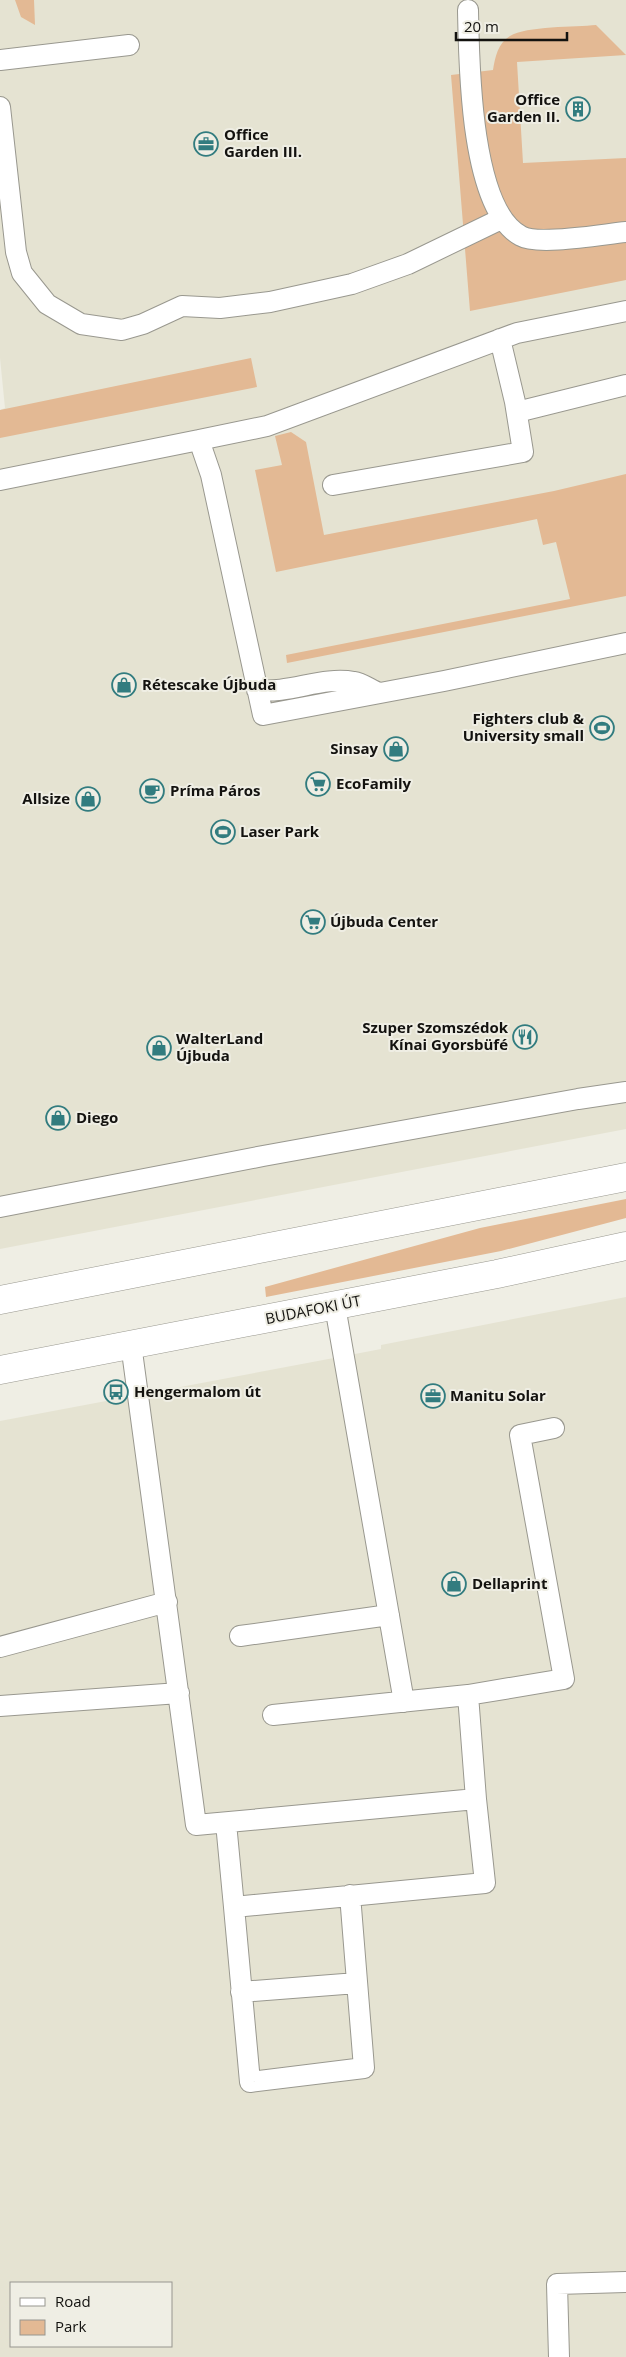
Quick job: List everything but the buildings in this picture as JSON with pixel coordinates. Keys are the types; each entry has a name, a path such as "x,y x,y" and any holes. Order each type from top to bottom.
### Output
{"main road":[{"path":"0,1300 626,1177"},
{"name":"BUDAFOKI ÚT","path":"0,1370 335,1306 626,1246"}],"lane":[{"path":"468,10 469,68 475,124 488,191 502,219 521,237 548,240 626,232"},
{"path":"0,60 129,45"},
{"path":"0,107 16,252 22,272 47,304 81,324 122,330 143,324 182,306 220,308 270,302 352,284 408,264 502,219"},
{"path":"0,480 267,426 517,333 626,311"},
{"path":"333,485 522,452 517,412 500,339"},
{"path":"517,412 626,385"},
{"path":"199,440 211,475 263,715 626,643"},
{"path":"257,690 274,692 325,682 354,682 379,693"},
{"path":"0,1206 263,1156 626,1092"},
{"path":"335,1306 404,1702"},
{"path":"131,1344 196,1825 476,1799"},
{"path":"272,1715 468,1695 564,1679 520,1435 554,1428"},
{"path":"0,1647 167,1602"},
{"path":"240,1636 389,1615"},
{"path":"0,1706 179,1693"},
{"path":"234,1907 485,1882 468,1695"},
{"path":"226,1823 250,2082 364,2068 350,1895"},
{"path":"241,1992 357,1983"},
{"path":"559,2357 557,2284 626,2282"}],"shaded area":[{"path":"0,0 626,0 626,1129 0,1249 0,410 5,408 0,358"},
{"path":"626,1297 626,2357 0,2357 0,1421 381,1349 381,1345"}],"green space":[{"path":"15,0 34,0 35,25 21,17"},
{"path":"596,25 626,55 517,62 523,163 626,158 626,280 470,311 451,75 493,70 500,46 506,39 517,33 527,30"},
{"path":"251,358 257,387 0,438 0,410"},
{"path":"291,432 306,442 324,535 554,491 626,474 626,596 287,663 286,655 570,599 556,542 543,545 537,519 276,572 255,470 282,465 275,436"},
{"path":"626,1199 626,1218 501,1251 266,1297 265,1287 480,1228"}],"place":[{"name":"Office Garden II.","path":"578,109"},
{"name":"Office Garden III.","path":"206,144"},
{"name":"Rétescake Újbuda","path":"124,685"},
{"name":"Fighters club & University small","path":"602,728"},
{"name":"Sinsay","path":"396,749"},
{"name":"EcoFamily","path":"318,784"},
{"name":"Príma Páros","path":"152,791"},
{"name":"Allsize","path":"88,799"},
{"name":"Laser Park","path":"223,832"},
{"name":"Újbuda Center","path":"313,922"},
{"name":"Szuper Szomszédok Kínai Gyorsbüfé","path":"525,1037"},
{"name":"WalterLand Újbuda","path":"159,1048"},
{"name":"Diego","path":"58,1118"},
{"name":"Hengermalom út","path":"116,1392"},
{"name":"Manitu Solar","path":"433,1396"},
{"name":"Dellaprint","path":"454,1584"}]}
